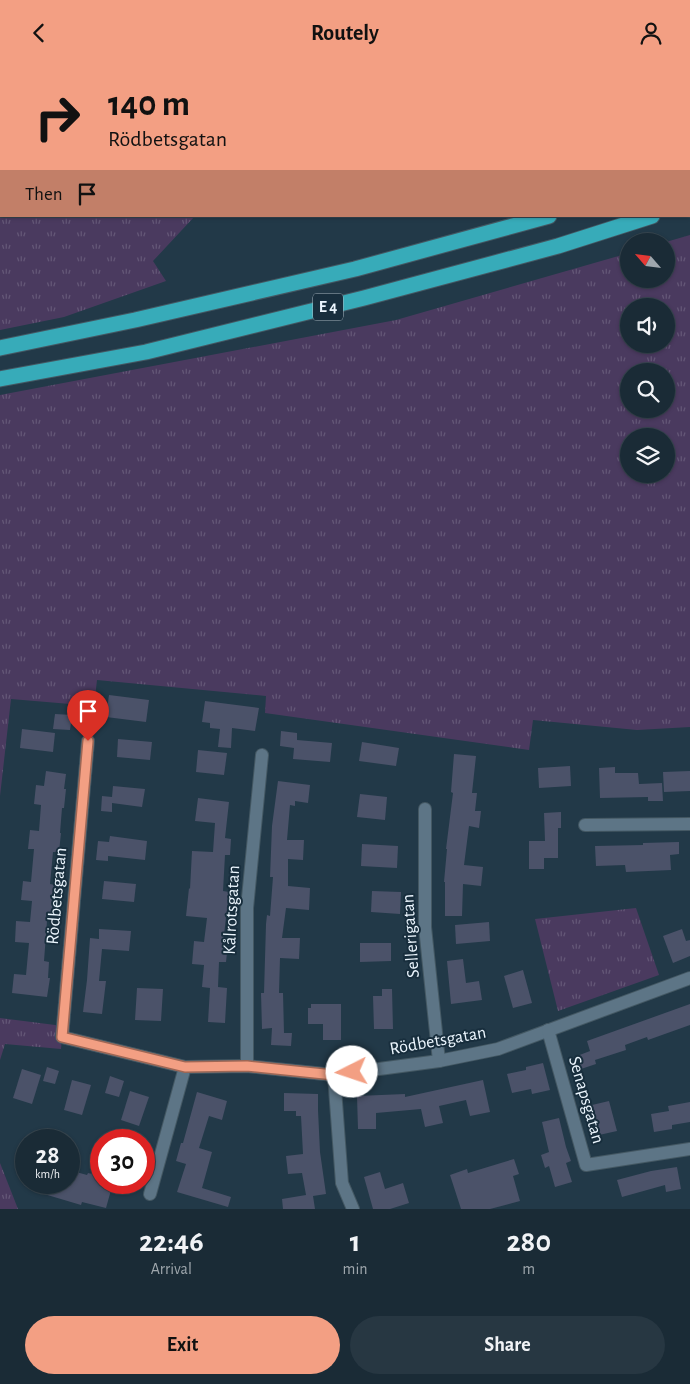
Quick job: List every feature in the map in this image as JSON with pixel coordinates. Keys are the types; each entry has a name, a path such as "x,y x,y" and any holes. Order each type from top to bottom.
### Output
{"highway":[{"name":"E 4","path":"0,347 135,320 355,269 545,217"},
{"name":"E 4","path":"0,379 146,352 364,298 558,246 649,217"}],"street":[{"name":"Rödbetsgatan","path":"88,741 62,1037 185,1067 247,1066 334,1075 440,1061 498,1049 690,978"},
{"name":"Kålrotsgatan","path":"247,1066 247,908 262,755"},
{"name":"Sellerigatan","path":"424,809 425,927 440,1061"},
{"path":"585,825 690,824"},
{"name":"Senapsgatan","path":"548,1030 586,1165 690,1149"},
{"path":"155,1176 185,1067"},
{"path":"334,1075 342,1183 353,1209"}],"green space":[{"path":"194,217 153,261 166,281 64,317 0,330 0,218"},
{"path":"690,235 690,727 637,730 533,720 529,750 265,713 266,696 97,680 94,706 11,699 0,796 0,395 396,320 620,256 620,288 675,288 675,239"},
{"path":"636,908 659,975 558,1011 535,919"},
{"path":"0,1018 63,1026 61,1049 5,1044 0,1060"},
{"path":"0,1163 18,1209 0,1209"}],"building":[{"path":"109,695 149,700 146,722 106,717"},
{"path":"205,701 259,708 255,731 232,728 231,748 218,747 220,729 210,728 210,723 202,722"},
{"path":"55,714 72,715 70,730 53,729"},
{"path":"22,729 55,733 53,752 20,748"},
{"path":"281,731 297,733 297,740 332,743 330,762 293,759 294,748 280,746"},
{"path":"118,739 152,742 150,760 117,757"},
{"path":"362,742 399,748 396,766 359,761"},
{"path":"198,750 227,753 224,775 196,772"},
{"path":"454,754 476,756 472,793 477,793 475,811 481,811 479,828 469,826 464,865 483,867 481,886 463,884 462,916 445,916 444,882 453,793 451,792"},
{"path":"570,766 571,786 539,788 538,768"},
{"path":"615,767 615,773 638,773 639,784 662,783 663,801 648,801 648,797 600,798 599,768"},
{"path":"46,771 66,774 59,852 53,852 50,884 55,885 51,921 47,921 44,961 49,962 48,978 50,978 47,997 12,993 14,974 26,975 29,943 15,942 16,921 30,922 32,901 21,900 23,881 31,882 34,849 28,849 30,830 39,831 41,805 34,804 36,785 44,786"},
{"path":"690,771 690,791 664,792 663,772"},
{"path":"278,781 310,785 308,803 295,801 295,806 290,805 287,840 304,840 303,860 288,859 288,886 310,888 309,910 286,908 282,938 300,938 299,959 280,958 279,993 283,993 284,1033 292,1033 291,1046 271,1045 272,1028 262,1029 261,993 264,993 266,924 267,915 270,916 273,877 270,877 272,826"},
{"path":"113,786 145,789 142,807 112,803 112,812 101,811 102,796 112,797"},
{"path":"360,794 387,797 385,820 357,817"},
{"path":"198,798 229,802 225,838 231,839 230,855 225,855 223,891 229,892 223,943 228,944 226,962 219,962 218,987 227,988 225,1023 208,1022 210,988 202,987 204,965 192,964 194,941 204,942 207,918 186,916 190,889 192,851 213,852 215,823 195,821"},
{"path":"561,812 561,828 558,828 558,858 544,858 544,869 529,869 529,841 545,841 544,813"},
{"path":"110,836 147,841 145,860 108,856 108,861 96,860 98,841 109,842"},
{"path":"679,842 679,854 670,855 671,870 626,872 625,865 596,866 595,846"},
{"path":"362,844 398,846 397,868 361,866"},
{"path":"104,881 136,884 134,902 102,899"},
{"path":"372,891 401,892 400,914 371,912"},
{"path":"489,922 490,941 456,944 455,925"},
{"path":"99,929 131,931 129,951 102,949 99,981 106,981 102,1014 83,1012 90,938 99,939"},
{"path":"682,929 686,941 690,940 690,956 673,963 663,936"},
{"path":"360,943 391,943 391,961 360,962"},
{"path":"463,959 466,983 479,981 482,1000 451,1004 447,961"},
{"path":"523,970 532,1003 513,1008 504,976"},
{"path":"137,988 163,989 161,1021 135,1020"},
{"path":"382,989 392,989 393,1029 374,1029 373,996 382,996"},
{"path":"311,1004 341,1004 341,1040 323,1040 323,1024 308,1024 308,1008 311,1008"},
{"path":"690,1004 690,1025 648,1040 647,1037 625,1045 626,1050 595,1060 596,1064 581,1069 577,1056 590,1051 587,1041"},
{"path":"543,1063 550,1090 532,1094 531,1089 512,1093 507,1074 526,1070 526,1067"},
{"path":"47,1067 59,1071 55,1084 43,1081"},
{"path":"22,1069 41,1075 32,1104 13,1098"},
{"path":"110,1076 124,1081 119,1097 105,1093"},
{"path":"72,1080 91,1085 82,1115 64,1110"},
{"path":"483,1080 490,1112 470,1116 466,1100 439,1106 443,1123 425,1127 421,1109 376,1113 376,1129 358,1129 357,1096 405,1094 405,1097"},
{"path":"130,1091 149,1097 139,1126 121,1120"},
{"path":"197,1092 227,1101 222,1120 209,1116 199,1148 212,1152 202,1188 231,1197 228,1207 177,1192 186,1164 176,1161"},
{"path":"284,1093 318,1094 320,1152 326,1194 313,1196 315,1209 283,1209 282,1199 306,1195 302,1173 288,1174 286,1156 303,1154 301,1116 296,1116 296,1111 284,1111"},
{"path":"609,1101 617,1131 599,1135 592,1105"},
{"path":"690,1102 690,1122 672,1125 672,1129 654,1132 651,1114 669,1111 668,1106"},
{"path":"559,1118 571,1161 566,1163 572,1182 555,1187 549,1166 545,1168 541,1155 549,1152 542,1122"},
{"path":"514,1159 519,1174 513,1176 520,1201 490,1209 461,1209 450,1175 467,1169 468,1173"},
{"path":"677,1167 681,1189 666,1192 665,1185 622,1197 617,1180 651,1171"},
{"path":"380,1172 385,1189 403,1183 409,1203 390,1209 373,1209 364,1177"},
{"path":"80,1173 87,1175 90,1173 90,1194 110,1194 106,1208 82,1202 81,1205 44,1194 80,1194"}],"route":[{"path":"88,741 62,1037 185,1067 247,1066 334,1075 352,1072"}]}
